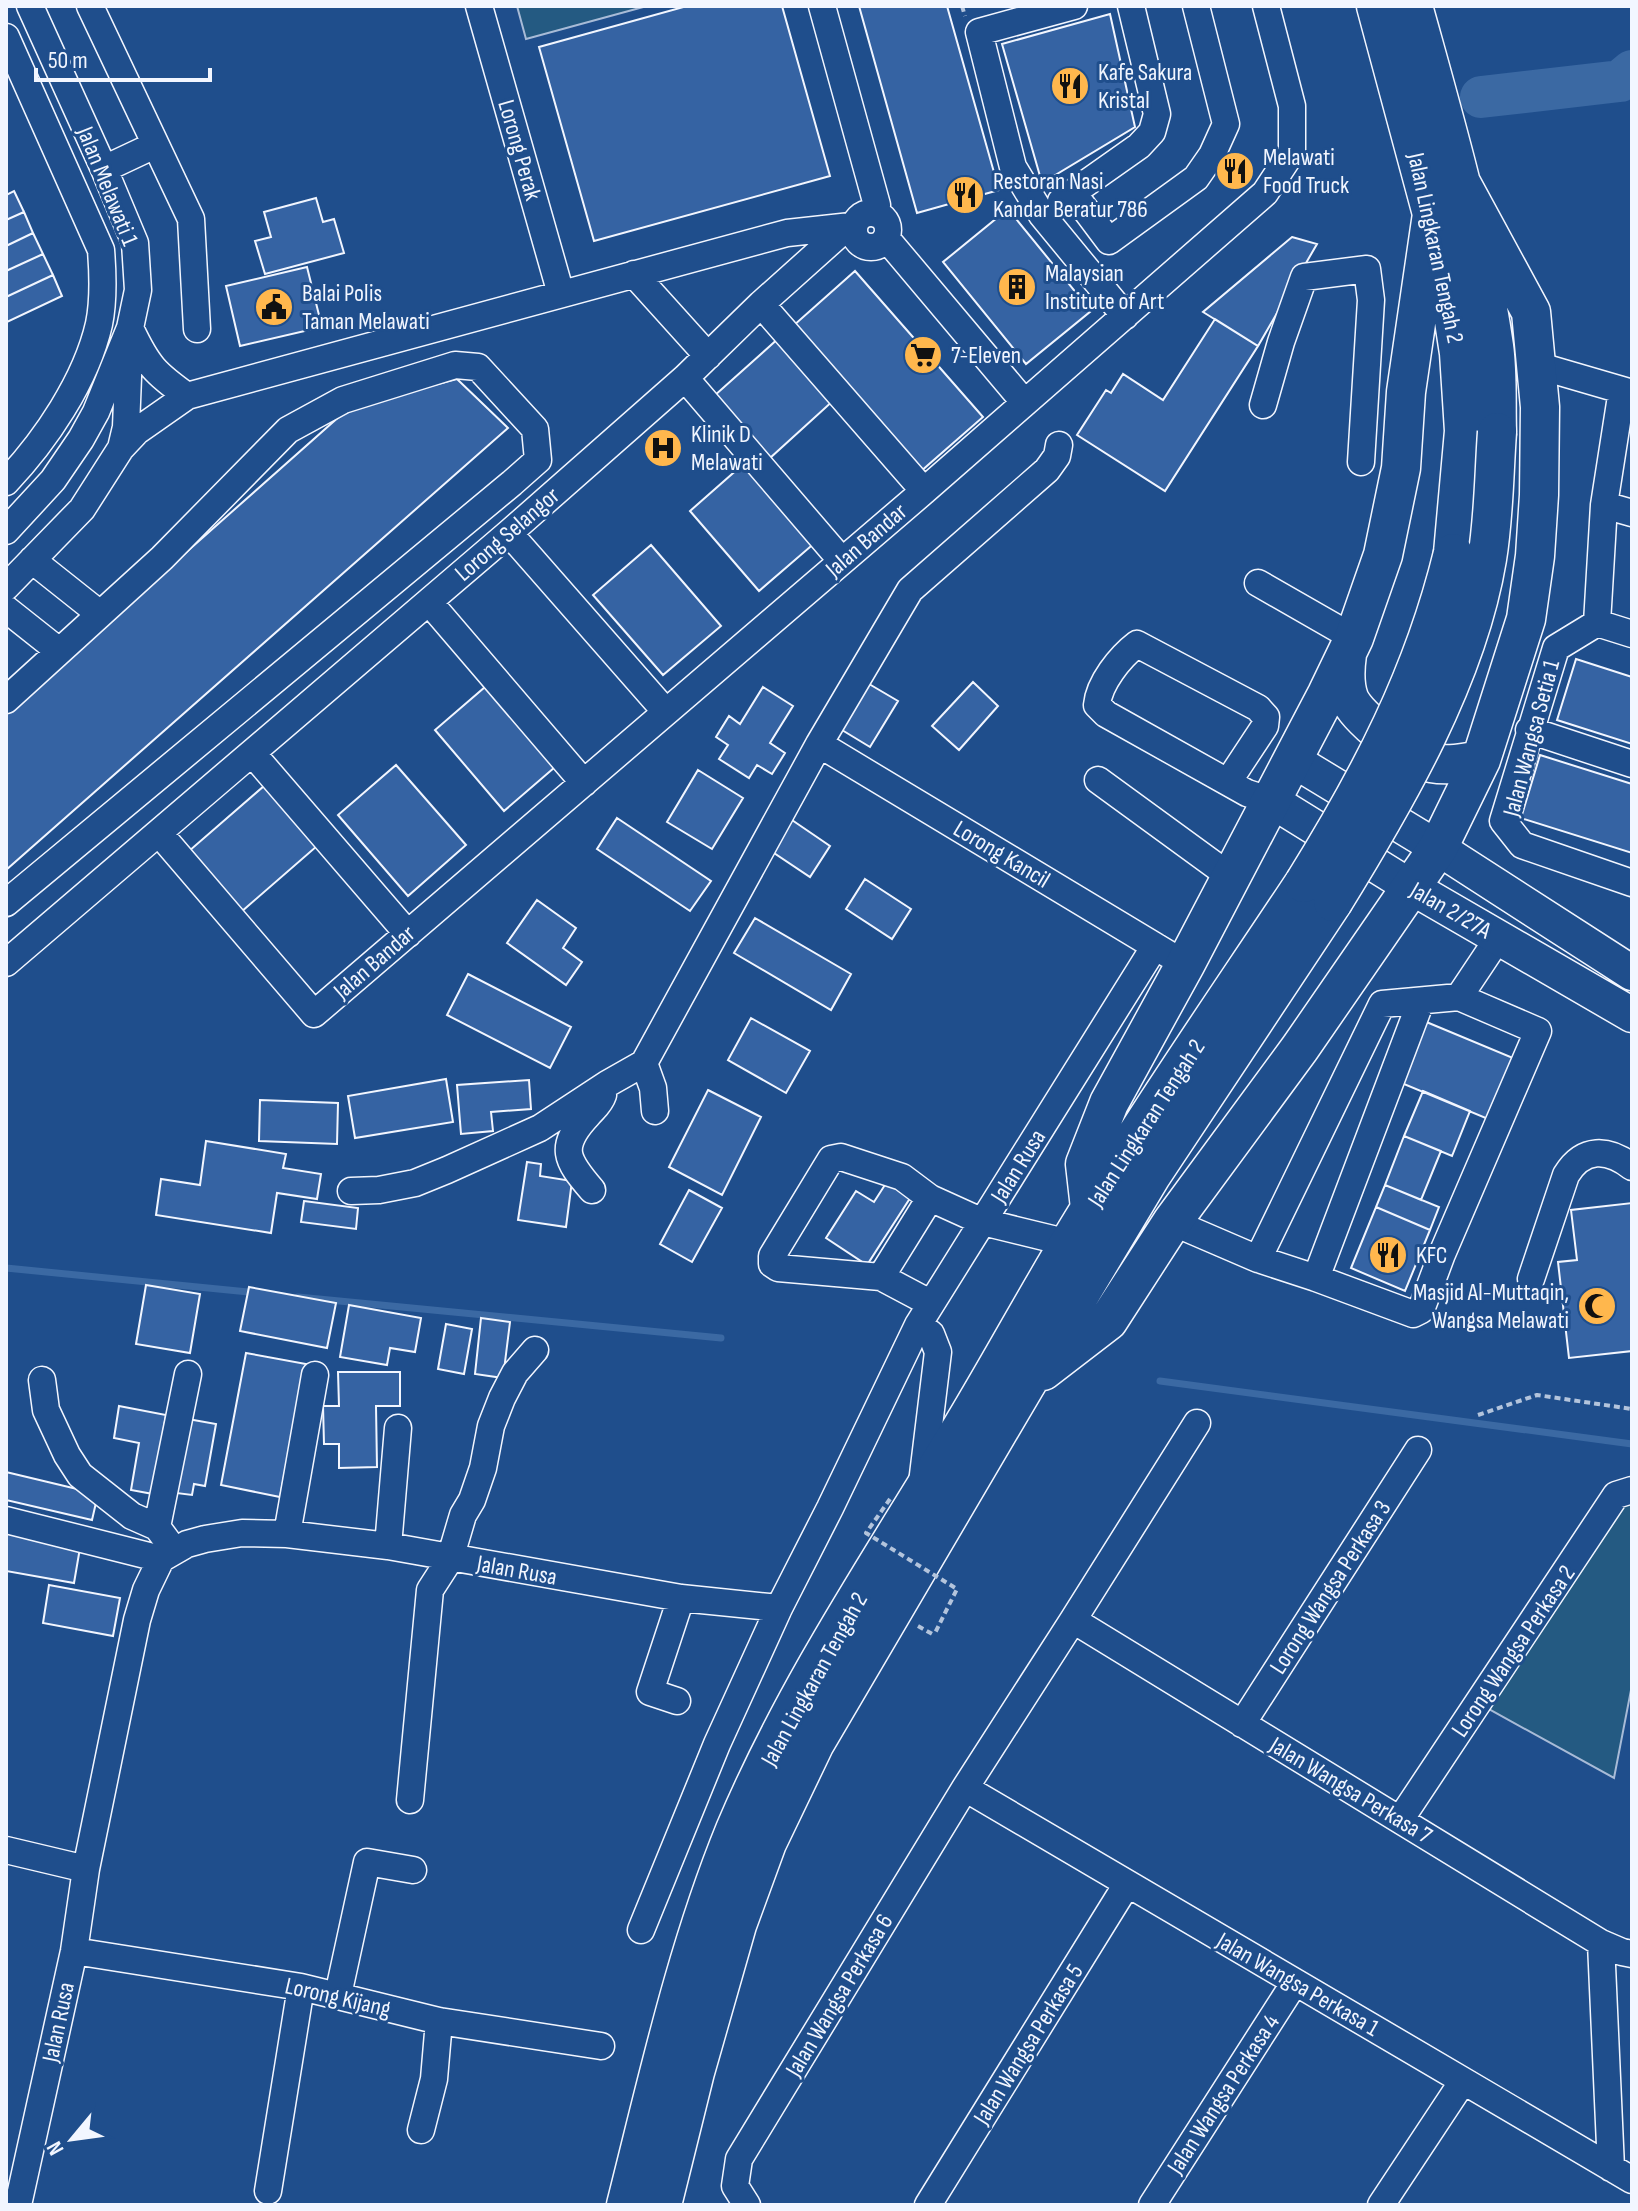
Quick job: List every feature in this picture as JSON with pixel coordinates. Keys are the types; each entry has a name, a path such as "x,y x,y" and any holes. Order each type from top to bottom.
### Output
{"highway":[{"name":"Jalan Lingkaran Tengah 2","path":"662,2205 695,2072 737,1925 767,1843 815,1743 1319,893 1350,807 1400,710 1440,605 1453,553 1464,431 1459,353 1448,282 1432,214 1376,6"},
{"name":"Jalan Lingkaran Tengah 2","path":"626,2205 704,1915 736,1830 771,1753 905,1497 1135,1136 1319,893 1380,824 1425,737 1454,670 1473,615 1491,530 1497,432 1495,349 1461,183 1413,6"},
{"path":"1025,1386 1108,1321 1172,1222 1300,1048 1438,848 1481,760 1526,619 1535,556 1540,407 1531,312 1461,183"},
{"path":"1090,1208 1085,1164 1170,955 1231,877 1272,801 1350,645 1383,555 1401,468 1406,392 1432,214"},
{"path":"1350,645 1346,680 1350,699 1363,719 1426,763 1458,764 1481,760"}],"main road":[{"name":"Jalan 2/27A","path":"1293,760 1438,848 1632,973"},
{"name":"Jalan 2/27A","path":"1272,801 1411,887 1632,1015"}],"street":[{"path":"90,6 191,219 197,329"},
{"name":"Lorong Perak","path":"479,6 561,294"},
{"path":"822,6 877,205 866,226"},
{"path":"1074,6 979,32 1013,167 1042,215 1125,316"},
{"path":"1042,215 1139,146 1152,132 1157,114 1131,6"},
{"path":"1073,193 1109,241 1196,178 1212,155 1226,124 1196,6"},
{"name":"Jalan Bandar","path":"159,833 314,1014 924,491 1265,193 1292,152 1292,106 1266,6"},
{"name":"Jalan Melawati 1","path":"6,531 53,480 81,439 110,381 130,328 138,290 135,243 35,8"},
{"name":"Jalan Melawati 1","path":"6,37 101,250 103,287 99,325 84,365 58,416 31,456 6,482"},
{"path":"104,169 155,145"},
{"path":"6,587 82,509 121,448 137,431 187,396 787,233 866,226"},
{"path":"866,226 1024,402"},
{"name":"Lorong Selangor","path":"6,963 509,533 685,378 761,304 866,226"},
{"path":"1263,405 1304,277 1367,269 1371,300 1361,462"},
{"path":"634,274 708,356"},
{"path":"761,304 924,491"},
{"path":"130,328 145,360 161,377 187,396"},
{"path":"121,448 126,427 130,328"},
{"path":"6,700 162,558 288,430 343,400 455,365 478,367 535,429 538,460 6,903"},
{"path":"1536,365 1627,392 1604,505 1597,623 1632,634"},
{"path":"685,378 842,561"},
{"path":"1366,384 1406,392"},
{"path":"351,1191 379,1190 415,1183 447,1170 540,1128 644,1063 819,744 910,590 1047,470 1057,456 1059,445"},
{"path":"1604,505 1632,513"},
{"path":"509,533 666,712"},
{"path":"32,560 100,614"},
{"path":"1258,583 1350,645"},
{"path":"429,602 584,783"},
{"path":"6,609 59,651"},
{"name":"Jalan Wangsa Setia 1","path":"1597,623 1556,648 1503,821 1522,845 1632,883"},
{"path":"1228,782 1265,726 1266,717 1258,708 1137,644 1126,652 1098,693 1097,705 1106,714 1247,793 1272,801"},
{"path":"1529,730 1632,764"},
{"name":"Lorong Kancil","path":"819,744 1170,955"},
{"path":"252,753 408,934"},
{"path":"1098,780 1231,877"},
{"path":"1459,997 1499,937"},
{"name":"Jalan Rusa","path":"16,2188 74,1951 86,1869 137,1620 146,1590 167,1555 187,1544 224,1535 287,1534 388,1546 681,1598 779,1608 924,1314 983,1222 1170,955"},
{"path":"1172,1222 1258,1259 1413,1314 1421,1310 1538,1031 1459,997 1382,1004 1258,1259"},
{"path":"1316,1278 1421,1001"},
{"path":"644,1063 653,1088 655,1111"},
{"path":"592,1190 572,1167 568,1150 572,1136 601,1102 607,1084"},
{"path":"1531,1279 1566,1175 1573,1164 1584,1156 1605,1153 1620,1158 1632,1167"},
{"path":"905,1497 938,1352 924,1314 881,1277 778,1268 772,1264 772,1256 831,1159 841,1157 902,1177 930,1198 983,1222 1069,1243"},
{"path":"881,1277 930,1198"},
{"path":"410,1800 430,1590 450,1559 460,1523 483,1468 491,1426 502,1398 515,1373 535,1350"},
{"path":"167,1555 157,1527 188,1374"},
{"path":"287,1534 315,1375"},
{"path":"42,1380 46,1410 80,1475 132,1516 157,1527"},
{"name":"Jalan Wangsa Perkasa 6","path":"747,2205 735,2186 739,2159 965,1788 1197,1423"},
{"path":"388,1546 398,1428"},
{"name":"Lorong Wangsa Perkasa 3","path":"1242,1724 1418,1450"},
{"name":"Lorong Wangsa Perkasa 2","path":"1400,1820 1616,1495 1632,1490"},
{"path":"6,1520 167,1555"},
{"path":"677,1701 650,1692 681,1598"},
{"path":"641,1930 717,1744 779,1608"},
{"name":"Jalan Wangsa Perkasa 7","path":"1073,1620 1601,1943 1632,1954"},
{"name":"Jalan Wangsa Perkasa 1","path":"965,1788 1622,2174"},
{"path":"6,1850 86,1869"},
{"path":"338,1995 367,1862 413,1870"},
{"name":"Jalan Wangsa Perkasa 5","path":"928,2205 1127,1884"},
{"path":"1601,1943 1622,2174"},
{"name":"Lorong Kijang","path":"74,1951 301,1987 439,2021 601,2046"},
{"name":"Jalan Wangsa Perkasa 4","path":"1152,2205 1295,1982"},
{"path":"268,2191 301,1987"},
{"path":"421,2130 434,2079 439,2021"},
{"path":"1381,2205 1463,2081"}],"path":[{"path":"1478,1415 1537,1395 1632,1409"},
{"path":"905,1497 866,1533 957,1589 934,1635"}],"shaded area":[{"path":"517,6 647,6 526,39"},
{"path":"1632,1497 1632,1685 1614,1778 1485,1707 1624,1498"}],"building":[{"path":"687,6 782,6 830,176 594,241 539,47"},
{"path":"859,6 947,6 999,190 917,213"},
{"name":"Kafe Sakura Kristal","path":"1110,14 1135,127 1042,183 1002,44"},
{"path":"14,191 24,212 6,220 6,195"},
{"path":"316,198 323,222 334,219 344,253 265,274 255,241 271,237 264,212"},
{"name":"Malaysian Institute of Art","path":"1008,209 1091,311 1026,364 943,262"},
{"path":"24,212 33,233 6,246 6,220"},
{"path":"33,233 43,254 6,271 6,246"},
{"path":"1292,237 1317,244 1258,346 1203,312"},
{"path":"43,254 53,275 6,297 6,271"},
{"name":"Balai Polis Taman Melawati","path":"307,267 322,327 240,346 226,286"},
{"path":"855,271 983,417 920,472 793,326"},
{"path":"53,275 62,296 7,322 6,297"},
{"path":"1215,319 1258,346 1165,491 1077,435 1106,390 1111,393 1123,374 1163,400"},
{"path":"780,337 835,399 770,458 714,396"},
{"path":"457,379 508,428 6,870 6,712 350,407"},
{"path":"748,460 817,541 759,591 690,511"},
{"path":"651,545 721,626 663,675 593,595"},
{"path":"1576,659 1632,677 1632,744 1557,720"},
{"path":"492,681 562,761 504,811 435,730"},
{"path":"864,681 898,701 870,747 837,727"},
{"path":"973,682 998,706 959,750 932,726"},
{"path":"763,687 793,706 770,743 785,753 772,774 757,765 749,778 719,759 728,745 716,737 729,716 740,724"},
{"path":"1540,755 1632,784 1632,853 1521,818"},
{"path":"396,765 466,845 408,896 338,815"},
{"path":"698,770 743,798 712,849 667,822"},
{"path":"264,786 317,846 241,912 189,851"},
{"path":"617,818 711,881 690,911 597,849"},
{"path":"789,818 830,846 810,877 768,849"},
{"path":"865,879 911,909 892,939 846,909"},
{"path":"537,900 576,928 563,948 582,962 566,985 507,943"},
{"path":"755,918 851,974 831,1010 734,953"},
{"path":"468,974 571,1027 550,1068 447,1015"},
{"path":"751,1018 810,1051 786,1093 728,1060"},
{"path":"1424,1021 1513,1058 1488,1119 1399,1082"},
{"path":"446,1079 453,1122 355,1138 348,1096"},
{"path":"529,1080 531,1109 491,1112 493,1131 461,1134 457,1085"},
{"path":"708,1090 761,1117 722,1195 669,1167"},
{"path":"1423,1091 1470,1111 1452,1156 1404,1136"},
{"path":"260,1100 338,1103 337,1144 259,1141"},
{"path":"1404,1136 1441,1151 1421,1200 1385,1185"},
{"path":"206,1141 286,1154 283,1168 321,1174 317,1199 277,1193 271,1233 156,1215 161,1179 200,1185"},
{"path":"527,1162 541,1164 540,1176 572,1181 566,1227 518,1220"},
{"path":"890,1177 914,1192 867,1265 826,1238 856,1191 874,1202"},
{"path":"1385,1185 1439,1207 1430,1230 1376,1207"},
{"path":"689,1190 722,1208 692,1262 660,1244"},
{"path":"304,1201 358,1208 356,1229 301,1222"},
{"name":"Masjid Al-Muttaqin, Wangsa Melawati","path":"1632,1203 1632,1351 1569,1358 1558,1262 1577,1260 1571,1210"},
{"name":"KFC","path":"1376,1207 1430,1230 1405,1291 1351,1268"},
{"path":"146,1285 200,1294 190,1353 136,1344"},
{"path":"249,1287 336,1303 327,1348 240,1331"},
{"path":"349,1305 421,1318 415,1352 390,1348 387,1365 340,1357"},
{"path":"481,1318 510,1322 503,1378 475,1374"},
{"path":"446,1324 472,1329 464,1374 438,1369"},
{"path":"246,1353 306,1364 280,1497 221,1485"},
{"path":"338,1372 400,1372 400,1406 376,1406 377,1467 339,1468 339,1444 324,1444 323,1406 339,1406"},
{"path":"119,1406 166,1415 153,1494 131,1490 139,1443 114,1438"},
{"path":"188,1419 216,1424 205,1486 194,1484 192,1495 176,1493"},
{"path":"6,1472 98,1494 92,1520 6,1500"},
{"path":"6,1528 81,1542 74,1583 6,1571"},
{"path":"49,1585 120,1598 113,1636 43,1623"}],"waterway":[{"path":"1481,97 1620,81 1632,71"},
{"path":"6,1268 258,1293"},
{"path":"298,1297 721,1338"},
{"path":"1160,1381 1632,1444"}],"place":[{"name":"Kafe Sakura Kristal","path":"1070,86"},
{"name":"Melawati Food Truck","path":"1235,171"},
{"name":"Restoran Nasi Kandar Beratur 786","path":"965,195"},
{"name":"Malaysian Institute of Art","path":"1017,287"},
{"name":"Balai Polis Taman Melawati","path":"274,307"},
{"name":"7-Eleven","path":"923,355"},
{"name":"Klinik D Melawati","path":"663,448"},
{"name":"KFC","path":"1388,1255"},
{"name":"Masjid Al-Muttaqin, Wangsa Melawati","path":"1597,1306"}]}
